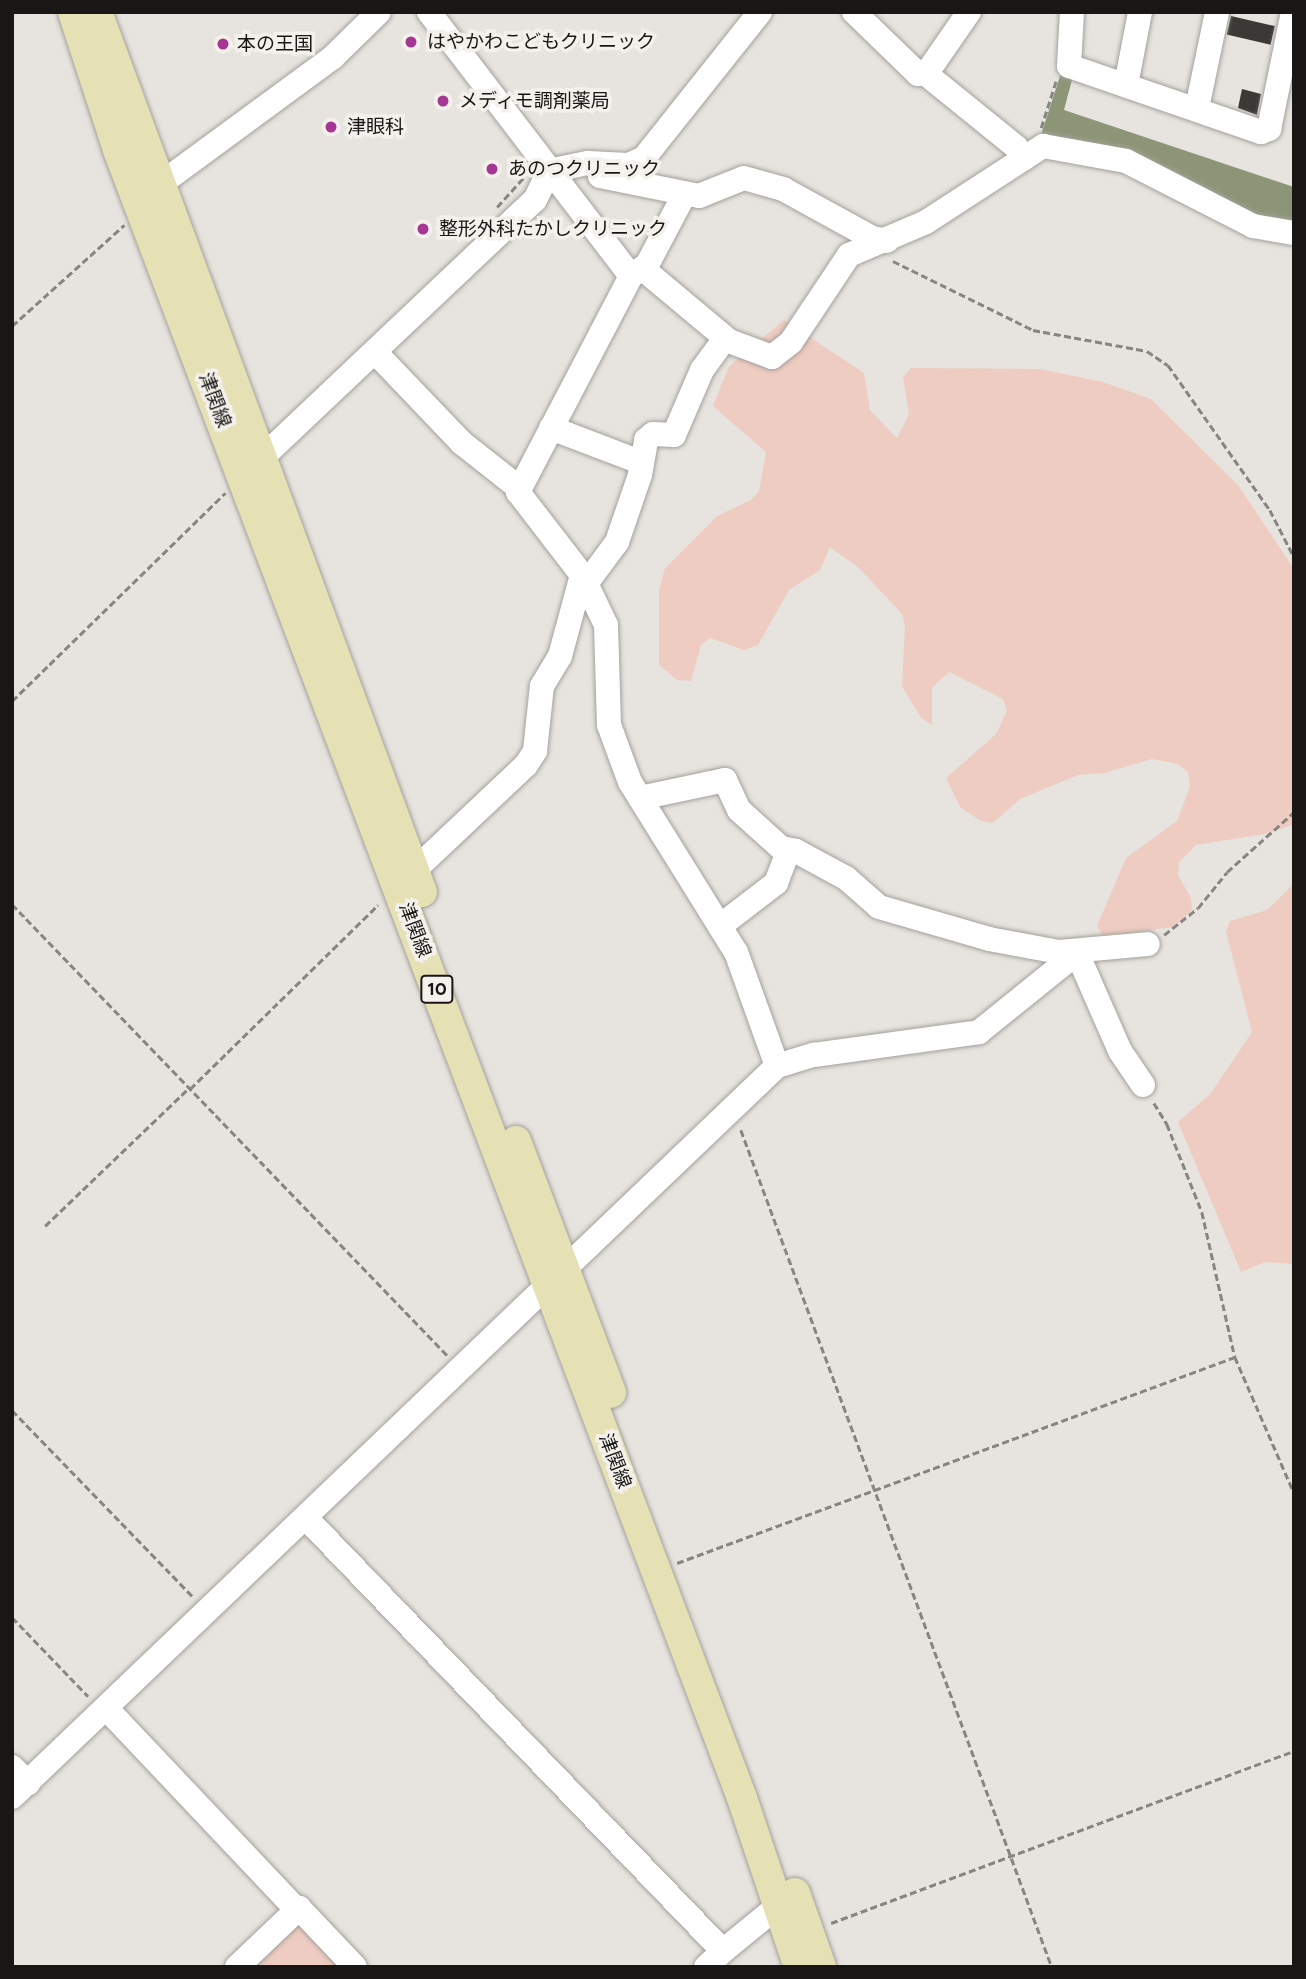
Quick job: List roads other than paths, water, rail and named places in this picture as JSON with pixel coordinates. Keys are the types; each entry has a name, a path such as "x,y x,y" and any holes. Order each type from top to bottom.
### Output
{"main road":[{"name":"津関線","path":"73,12 141,210 253,467"},
{"name":"津関線","path":"97,12 159,185 253,467 407,878 458,995 799,1967"},
{"name":"津関線","path":"557,1275 672,1565 821,1967"}],"street":[{"path":"141,210 159,185 302,82 379,12"},
{"path":"429,12 549,171 637,273 725,338 757,354 776,355 791,342 842,261 880,245 1032,153"},
{"path":"549,171 588,163 620,166 644,158 760,12"},
{"path":"854,12 918,74 926,74 1016,147 1032,153 1126,161 1253,226 1294,233"},
{"path":"926,74 969,12"},
{"path":"1072,12 1069,66 1261,132 1269,129 1293,12"},
{"path":"1126,85 1140,12"},
{"path":"1197,108 1217,12"},
{"path":"1278,86 1294,106"},
{"path":"549,171 616,178 684,195 699,196 744,178 783,189 873,238 880,245"},
{"path":"253,467 535,200 549,171"},
{"path":"519,488 637,273 684,195"},
{"path":"407,878 526,765 535,751 542,687 560,656 584,580 617,542 640,475 640,462 650,435 674,435 702,370 725,338"},
{"path":"375,352 462,443 519,488 584,580 606,625 609,725 640,798 736,952 777,1066"},
{"path":"551,428 640,462"},
{"path":"640,798 725,780 739,810 788,852 796,851 846,878 879,907 989,939 1077,953 1148,944"},
{"path":"720,926 776,883 788,852"},
{"path":"18,1782 104,1710 777,1066 814,1055 979,1032 1077,953"},
{"path":"1077,953 1120,1051 1143,1085"},
{"path":"306,1518 714,1959 778,1906"},
{"path":"104,1710 355,1967"},
{"path":"237,1967 297,1910"}],"place":[{"name":"はやかわこどもクリニック","path":"411,42"},
{"name":"本の王国","path":"223,44"},
{"name":"メディモ調剤薬局","path":"443,101"},
{"name":"津眼科","path":"331,127"},
{"name":"あのつクリニック","path":"492,169"},
{"name":"整形外科たかしクリニック","path":"423,229"}]}
